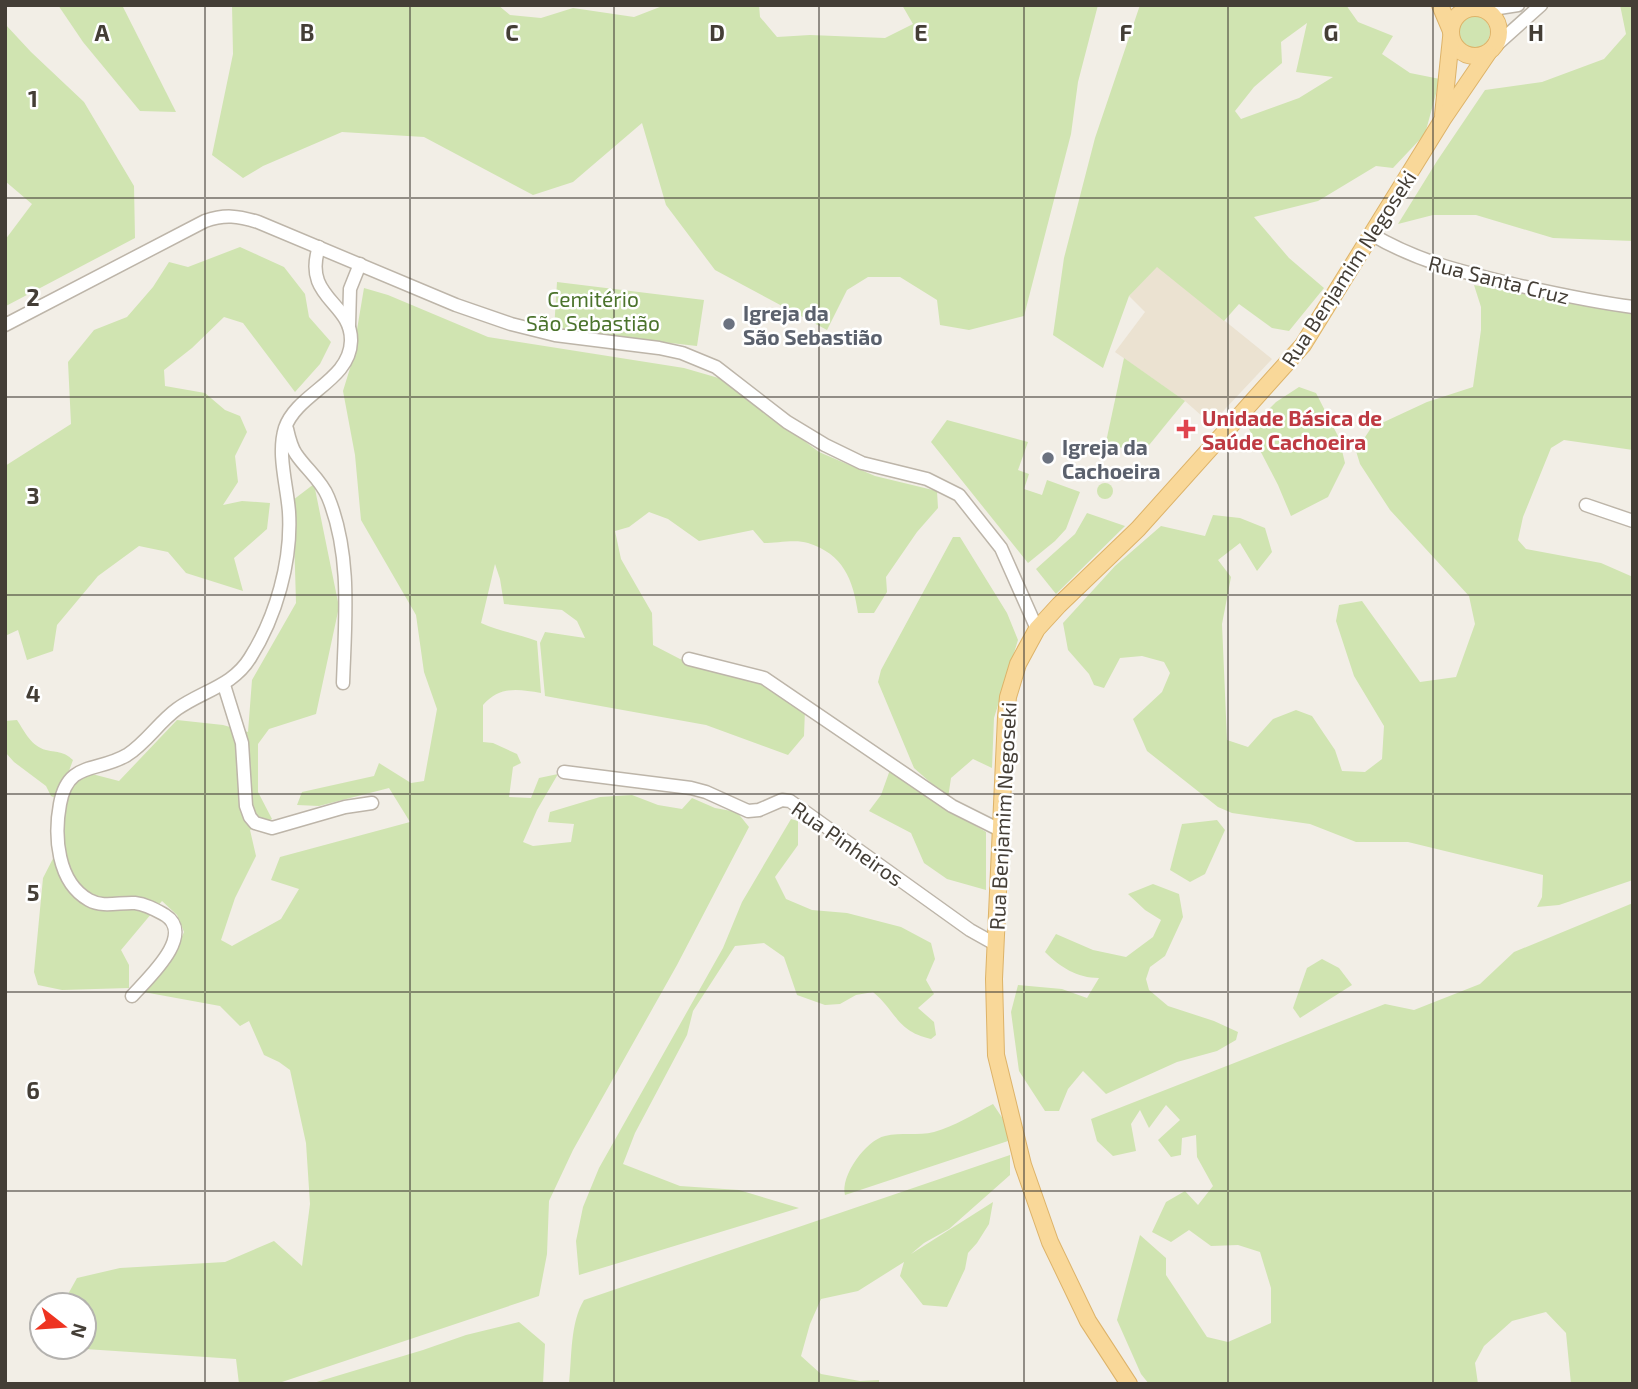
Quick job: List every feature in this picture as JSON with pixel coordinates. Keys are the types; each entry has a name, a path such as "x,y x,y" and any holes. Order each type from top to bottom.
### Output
{"main road":[{"name":"Rua Benjamim Negoseki","path":"1440,5 1451,34 1443,119"},
{"path":"1480,8 1492,15 1499,27 1499,35 1491,50 1473,56 1454,45 1451,34 1455,18 1460,13 1466,9 1480,8"},
{"name":"Rua Benjamim Negoseki","path":"1129,1384 1095,1332 1050,1242 1023,1165 996,1055 993,1003 1008,697 1018,664 1037,629 1138,529 1290,362 1316,326 1443,119 1491,50"}],"street":[{"path":"1480,8 1518,5"},
{"path":"1491,50 1541,5"},
{"path":"5,325 205,221 221,215 258,222 456,305 535,331 659,348 702,360 729,375 773,411 825,445 877,468 927,480 958,495 1001,548 1037,629"},
{"name":"Rua Santa Cruz","path":"1371,234 1396,249 1440,266 1583,300 1633,307"},
{"path":"319,247 313,271 349,330"},
{"path":"132,996 169,951 177,929 172,920 149,907 136,903 105,904 89,901 79,892 68,878 60,860 57,842 59,805 70,778 81,770 126,755 179,708 224,685 249,661 260,640 281,582 289,530 284,454 286,426 300,406 344,365 351,341 350,289 360,264"},
{"path":"286,426 296,454 318,480 328,498 336,526 345,581 343,683"},
{"path":"1586,505 1633,521"},
{"path":"689,659 764,678 952,806 1000,830"},
{"path":"224,685 242,743 246,806 255,823 272,828 345,807 372,803"},
{"name":"Rua Pinheiros","path":"564,772 691,788 748,811 759,810 782,800 790,801 970,930 995,944"}],"shaded area":[{"path":"1157,266 1272,359 1211,424 1185,401 1115,352 1145,312 1129,296"}],"green space":[{"path":"58,5 122,5 176,112 140,111 83,42"},
{"path":"232,5 498,5 510,15 541,18 573,8 634,17 665,5 759,5 760,17 777,37 810,35 885,38 913,24 902,5 1098,5 1078,82 1071,134 1024,316 969,330 940,325 937,300 900,277 868,277 847,290 827,330 715,270 666,205 642,123 573,182 533,195 424,137 342,132 263,166 243,178 212,155 233,54"},
{"path":"1140,5 1346,5 1358,22 1393,36 1382,54 1410,73 1440,79 1425,134 1393,168 1376,166 1318,201 1254,217 1289,258 1324,288 1289,331 1272,328 1239,304 1224,321 1157,267 1129,296 1103,368 1053,335 1064,258 1095,138","holes":["1307,23 1296,72 1333,77 1299,98 1241,119 1235,111 1254,87 1282,63 1281,42"]},
{"path":"1620,5 1633,5 1633,241 1553,238 1476,215 1433,215 1398,224 1485,90 1542,82 1604,59 1626,34"},
{"path":"1474,16 1485,21 1490,32 1485,43 1474,48 1463,43 1458,32 1463,21"},
{"path":"5,24 84,102 134,186 135,238 6,306 5,240 32,204 5,181"},
{"path":"240,247 284,267 305,294 309,317 331,342 320,364 295,392 243,323 224,317 164,370 165,386 205,393 225,410 240,416 247,432 235,456 238,482 223,505 242,501 270,503 267,529 234,558 243,591 186,573 168,552 139,546 98,576 57,625 53,651 27,660 18,630 5,636 5,466 71,424 68,362 94,330 127,317 153,287 169,262 188,267"},
{"name":"Cemitério São Sebastião","path":"557,282 704,300 697,346 554,330"},
{"path":"1474,285 1633,313 1633,450 1564,440 1551,448 1523,517 1518,540 1526,549 1601,563 1633,577 1633,880 1559,905 1537,907 1542,897 1543,875 1408,842 1356,842 1310,824 1232,813 1218,807 1147,751 1133,719 1162,692 1170,673 1164,662 1142,656 1120,658 1104,688 1094,685 1089,674 1068,650 1063,623 1115,566 1161,526 1205,536 1213,515 1240,518 1265,528 1272,552 1257,571 1240,543 1218,560 1231,577 1222,624 1227,740 1248,747 1273,719 1296,710 1312,716 1335,750 1342,771 1365,772 1382,759 1384,726 1354,676 1336,621 1339,605 1362,601 1420,682 1456,677 1475,624 1469,596 1390,510 1360,464 1356,451 1371,428 1427,402 1473,387 1481,330 1481,307"},
{"path":"364,288 388,295 488,337 684,368 722,379 819,452 875,476 937,491 938,508 917,532 886,577 887,592 874,613 858,613 853,589 844,569 830,554 808,543 764,543 753,530 699,541 668,519 649,512 629,527 615,531 621,559 652,613 653,645 680,659 751,678 805,709 804,736 788,755 706,725 545,696 540,643 545,632 585,638 577,621 562,610 504,604 495,564 481,623 537,641 541,693 509,690 489,699 483,705 483,742 493,743 517,754 521,763 513,767 509,797 531,798 539,778 558,774 537,810 523,842 533,846 571,842 574,824 548,822 550,812 600,797 632,795 658,805 682,809 692,798 715,808 737,812 749,827 677,965 573,1150 549,1201 547,1254 539,1296 276,1384 239,1384 236,1359 98,1350 98,1291 70,1291 77,1278 120,1268 225,1262 274,1241 302,1266 310,1204 306,1143 290,1070 264,1055 249,1021 240,1026 220,1006 138,991 169,965 184,932 177,915 162,901 121,950 129,965 129,988 62,990 38,985 34,972 43,878 63,839 66,803 51,796 46,786 5,752 5,721 17,720 36,745 70,757 73,760 69,771 78,779 92,774 119,781 177,720 223,725 248,732 252,680 296,603 293,500 314,484 339,607 316,714 269,729 258,744 258,792 272,819 250,830 256,856 235,898 221,940 232,946 281,919 299,889 271,880 280,857 410,822 389,788 319,806 297,805 302,792 374,776 379,763 411,783 424,781 437,709 424,672 416,615 361,520 355,455 343,391 351,365"},
{"path":"1124,358 1185,401 1141,455 1106,442"},
{"path":"1299,387 1316,393 1339,438 1345,463 1328,497 1291,516 1249,429 1276,402"},
{"path":"947,420 1028,442 1018,470 1029,474 1024,489 1042,495 1047,480 1080,492 1066,529 1028,563 931,442"},
{"path":"1105,483 1111,485 1111,497 1105,499 1099,497 1097,491 1099,485"},
{"path":"1087,513 1125,526 1056,594 1036,569 1075,534"},
{"path":"953,537 960,537 1007,613 1018,640 994,718 992,768 973,759 951,778 948,798 914,768 878,682 881,670"},
{"path":"891,767 934,801 986,832 986,890 947,879 924,863 911,833 869,811 881,795"},
{"path":"791,819 798,821 798,845 775,877 786,899 812,910 847,913 901,927 931,943 935,959 926,980 934,994 918,1008 934,1022 936,1035 931,1039 911,1031 873,992 856,995 840,1004 825,1005 797,995 784,957 764,943 735,946 693,1011 687,1035 635,1133 623,1164 680,1186 739,1190 799,1208 579,1275 576,1241 583,1207 599,1168 723,948 742,902"},
{"path":"1217,820 1225,830 1205,874 1190,882 1170,870 1182,824"},
{"path":"1153,884 1179,894 1183,917 1165,956 1150,967 1146,979 1149,990 1168,1006 1238,1032 1236,1040 1217,1051 1177,1062 1106,1094 1083,1071 1068,1089 1059,1111 1045,1111 1019,1071 1011,1012 1018,985 1062,989 1087,998 1099,978 1069,971 1045,952 1056,934 1093,950 1126,957 1153,937 1161,920 1128,894"},
{"path":"1633,903 1633,1384 1571,1384 1566,1333 1546,1312 1512,1321 1484,1346 1475,1363 1478,1384 1149,1384 1141,1374 1117,1320 1140,1235 1166,1258 1166,1275 1207,1337 1228,1342 1271,1323 1271,1288 1260,1252 1238,1245 1211,1246 1189,1230 1171,1242 1152,1232 1166,1202 1185,1191 1198,1205 1213,1186 1197,1157 1196,1135 1182,1138 1181,1155 1171,1157 1158,1140 1180,1120 1166,1105 1149,1128 1140,1110 1131,1124 1136,1151 1113,1156 1097,1141 1091,1119 1385,1004 1414,1010 1480,984 1514,952"},
{"path":"1322,959 1339,968 1352,985 1300,1018 1293,1008 1307,968"},
{"path":"993,1104 1005,1122 1008,1141 845,1195 846,1178 850,1169 863,1151 878,1139 891,1135 934,1132"},
{"path":"1010,1155 1010,1175 949,1229 911,1254 993,1202 989,1224 968,1253 965,1269 947,1307 923,1305 900,1276 904,1262 858,1291 821,1299 810,1324 801,1356 821,1374 860,1381 879,1380 879,1384 569,1384 574,1330 584,1300"},
{"path":"519,1322 545,1344 543,1384 310,1384 466,1335"}],"place":[{"name":"Igreja da São Sebastião","path":"729,324"},
{"name":"Unidade Básica de Saúde Cachoeira","path":"1186,429"},
{"name":"Igreja da Cachoeira","path":"1048,458"}]}
